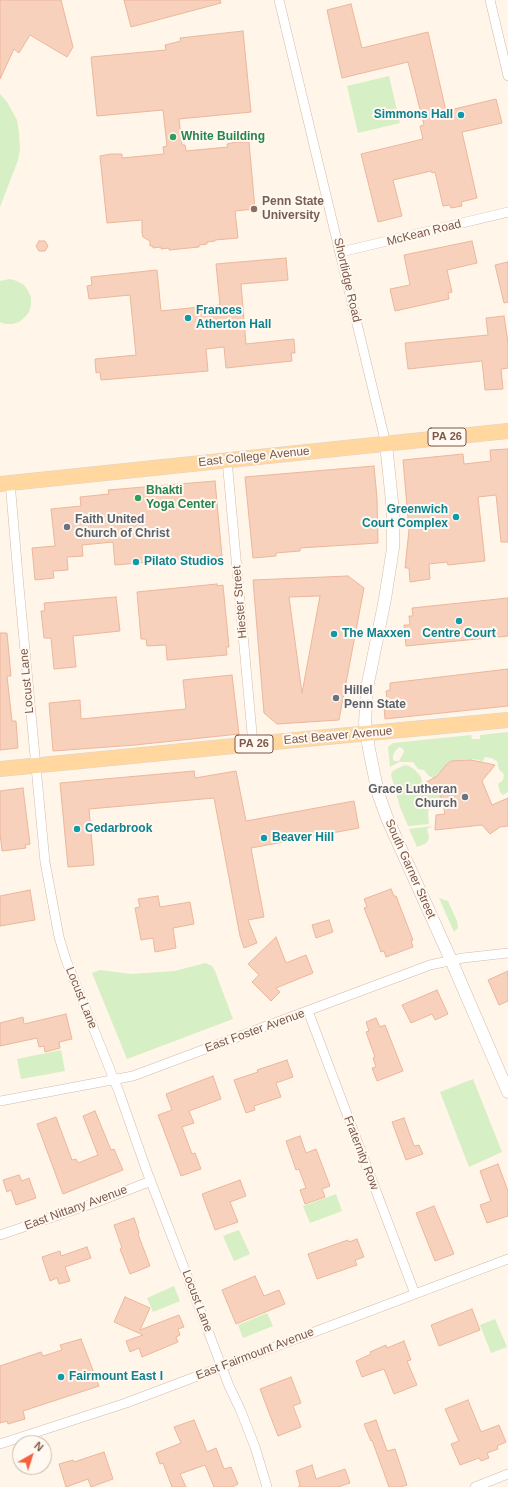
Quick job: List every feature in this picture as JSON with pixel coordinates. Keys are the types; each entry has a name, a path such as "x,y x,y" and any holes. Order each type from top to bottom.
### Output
{"main road":[{"name":"East College Avenue","path":"5,483 508,431"},
{"name":"East Beaver Avenue","path":"0,769 508,720"}],"street":[{"name":"Shortlidge Road","path":"279,0 341,252 386,444"},
{"path":"490,0 508,76"},
{"name":"McKean Road","path":"341,252 508,212"},
{"name":"South Garner Street","path":"386,444 393,511 393,548 386,594 367,688 365,709 367,733 376,783 380,801 391,828 451,960 508,1092"},
{"name":"Hiester Street","path":"227,460 253,744"},
{"name":"Locust Lane","path":"5,483 19,587 45,862 59,937 66,960 114,1080 222,1366 255,1447 267,1487"},
{"name":"East Foster Avenue","path":"0,1101 130,1077 148,1072 430,965 451,960 508,953"},
{"name":"Fraternity Row","path":"308,1011 415,1294"},
{"name":"East Nittany Avenue","path":"0,1235 97,1202 151,1181"},
{"name":"East Fairmount Avenue","path":"0,1444 126,1403 508,1259"},
{"path":"475,1487 508,1474"}],"green space":[{"path":"389,76 400,123 358,133 347,86"},
{"path":"0,94 7,102 17,120 20,149 18,160 0,207"},
{"path":"10,279 24,285 31,297 31,305 29,312 19,322 5,324 0,322 0,281"},
{"path":"508,732 508,792 503,795 500,792 498,784 503,780 504,775 499,770 497,761 491,758 485,757 482,762 473,759 450,761 434,778 429,776 424,770 418,769 413,762 399,762 390,767 388,747 393,743 471,735 472,739 480,739 480,735","holes":["399,747 403,749 404,752 399,761 393,760 393,755 396,750"]},
{"path":"405,765 415,770 421,777 422,782 437,790 441,795 442,802 430,804 428,813 429,824 408,826 400,807 391,775 396,769"},
{"path":"433,826 427,829 429,837 428,841 417,847 409,829"},
{"path":"439,898 448,901 457,921 458,928 454,932"},
{"path":"205,963 212,966 215,971 233,1019 127,1059 92,973 100,970 131,974 175,971"},
{"path":"61,1050 65,1071 21,1079 17,1059"},
{"path":"473,1079 502,1152 469,1167 440,1092"},
{"path":"336,1194 342,1211 310,1223 303,1206"},
{"path":"239,1230 250,1254 234,1261 223,1236"},
{"path":"174,1286 180,1301 153,1312 147,1298"},
{"path":"267,1313 273,1326 243,1338 238,1325"},
{"path":"495,1319 507,1347 491,1353 480,1325"}],"building":[{"path":"0,0 61,0 73,47 67,57 30,35 19,53 14,49 0,79"},
{"path":"124,0 220,0 221,3 131,27"},
{"name":"Simmons Hall","path":"351,4 362,48 428,32 446,111 496,99 502,123 462,132 477,198 461,202 462,206 451,208 450,205 443,206 435,172 432,173 431,171 393,180 402,216 378,222 361,154 423,139 420,126 424,125 408,62 342,78 327,10"},
{"name":"White Building","path":"243,31 251,112 179,119 182,145 185,145 186,151 228,147 227,144 249,142 255,209 235,211 238,238 215,240 207,242 207,244 199,245 199,247 169,250 169,248 161,249 161,247 153,248 153,246 150,246 150,241 143,237 142,220 107,223 100,156 122,154 122,158 164,154 163,147 167,146 163,110 97,116 91,57 166,50 165,45 181,41 180,38"},
{"path":"39,241 45,241 48,246 45,251 39,251 36,246"},
{"path":"472,241 477,263 447,270 452,292 448,293 449,299 395,311 390,289 410,285 404,255"},
{"name":"Frances Atherton Hall","path":"286,258 288,280 241,284 246,344 294,339 295,353 291,353 292,361 226,368 224,347 206,349 208,371 101,380 100,372 96,373 95,359 136,355 130,295 89,299 87,286 92,285 91,277 157,270 161,311 220,305 216,264"},
{"path":"508,262 508,302 504,303 495,265"},
{"path":"504,316 508,343 508,368 501,369 503,389 485,390 482,361 408,369 405,343 488,335 486,318"},
{"path":"508,449 508,542 501,542 496,495 478,497 485,561 448,565 447,562 429,564 430,579 410,582 409,568 405,568 409,530 403,460 463,454 464,464 491,461 490,450"},
{"path":"374,466 377,498 378,543 300,548 300,551 276,553 276,556 253,558 245,477"},
{"path":"215,481 222,556 167,560 167,563 151,564 151,562 115,565 113,542 82,545 83,556 67,557 68,570 53,571 54,578 35,580 32,548 55,546 51,509 81,506 80,497 109,494 108,490"},
{"name":"The Maxxen","path":"348,576 364,588 339,720 277,724 264,713 253,580","holes":["320,596 302,693 289,597"]},
{"path":"217,584 217,586 223,585 229,647 226,647 227,655 167,660 166,645 147,646 146,639 141,639 137,592"},
{"path":"116,597 120,631 73,636 76,667 54,669 51,638 44,638 41,611 45,611 44,603"},
{"name":"Centre Court","path":"508,598 508,636 406,646 404,625 410,625 409,616 413,616 412,608"},
{"path":"0,633 7,633 11,676 7,676 12,721 16,721 18,748 0,750"},
{"path":"508,669 508,706 385,719 384,707 388,706 386,691 390,690 390,683"},
{"path":"232,675 239,734 135,745 53,751 49,703 80,700 81,719 186,709 183,680"},
{"name":"Grace Lutheran Church","path":"471,760 495,765 482,781 492,805 508,798 508,826 500,827 490,834 482,825 435,830 436,815 445,814 442,799 437,790 425,783 437,776 451,761"},
{"path":"194,771 195,778 236,771 246,821 354,801 359,828 251,848 264,917 248,920 257,943 244,948 240,936 214,798 89,809 94,865 68,867 60,783"},
{"path":"23,788 30,844 25,845 26,848 2,851 0,833 0,791"},
{"path":"391,889 394,896 396,896 413,940 411,941 413,947 386,957 384,951 381,952 364,908 367,907 364,899"},
{"path":"30,890 35,920 0,926 0,896"},
{"path":"158,896 160,907 190,902 194,924 173,928 176,948 155,952 153,938 141,940 135,908 140,907 138,899"},
{"path":"329,920 333,932 316,938 312,925"},
{"path":"276,937 286,963 306,955 313,973 276,988 280,992 271,1001 252,982 259,975 248,964"},
{"path":"508,971 508,1001 499,1005 488,980"},
{"path":"437,990 448,1014 435,1020 432,1014 411,1023 402,1005"},
{"path":"66,1014 72,1039 59,1042 60,1048 45,1052 44,1046 39,1047 37,1038 0,1046 0,1023 23,1017 24,1024"},
{"path":"376,1018 380,1027 385,1025 403,1071 377,1081 372,1068 376,1067 373,1058 375,1057 366,1032 369,1031 366,1022"},
{"path":"287,1060 293,1077 276,1083 281,1097 254,1106 255,1110 246,1113 234,1080 258,1072 257,1070"},
{"path":"213,1076 221,1099 189,1111 194,1123 182,1127 192,1154 195,1153 201,1169 181,1176 158,1115 172,1110 166,1094"},
{"path":"95,1111 111,1150 114,1149 123,1170 63,1194 37,1124 56,1117 72,1160 76,1159 78,1163 98,1155 83,1116"},
{"path":"404,1118 414,1146 419,1145 423,1154 406,1160 392,1122"},
{"path":"300,1136 306,1153 316,1149 330,1186 322,1189 325,1197 305,1204 300,1190 306,1188 299,1169 296,1170 286,1141"},
{"path":"498,1164 508,1191 508,1216 487,1223 480,1205 491,1201 480,1171"},
{"path":"19,1175 22,1181 29,1178 36,1198 16,1205 11,1190 7,1192 3,1180"},
{"path":"240,1180 246,1196 230,1202 238,1222 215,1230 202,1194"},
{"path":"434,1206 454,1254 435,1261 416,1213"},
{"path":"134,1218 139,1233 138,1234 150,1266 130,1274 120,1249 122,1248 114,1225"},
{"path":"357,1239 364,1257 355,1260 357,1265 317,1279 308,1254 348,1240 349,1242"},
{"path":"87,1247 91,1258 65,1267 70,1281 59,1284 57,1278 50,1281 42,1257 60,1251 61,1256"},
{"path":"255,1276 264,1296 279,1290 285,1304 236,1324 222,1290"},
{"path":"125,1297 150,1308 140,1330 179,1315 184,1327 178,1329 180,1335 176,1337 178,1342 142,1357 139,1348 130,1352 126,1341 143,1335 114,1322"},
{"path":"472,1309 480,1330 439,1346 431,1325"},
{"name":"Fairmount East I","path":"81,1339 99,1386 23,1411 25,1419 8,1424 7,1421 0,1423 0,1366 41,1352 43,1356 62,1350 60,1345"},
{"path":"404,1341 411,1360 407,1361 417,1385 394,1394 384,1369 362,1377 356,1361 371,1354 370,1352 386,1345 387,1348"},
{"path":"291,1377 301,1403 293,1406 301,1427 278,1436 260,1389"},
{"path":"468,1400 481,1432 499,1425 506,1442 497,1446 498,1449 487,1453 489,1458 481,1461 479,1458 460,1465 451,1444 459,1441 445,1409"},
{"path":"194,1420 207,1452 216,1448 224,1469 231,1467 238,1484 232,1487 214,1487 205,1465 180,1474 186,1487 172,1487 163,1463 160,1464 156,1453 181,1443 174,1427"},
{"path":"376,1420 387,1451 395,1449 407,1485 400,1487 389,1487 372,1440 371,1441 364,1424"},
{"path":"104,1452 113,1479 91,1487 88,1479 66,1487 59,1464 73,1460 74,1462"},
{"path":"312,1465 316,1479 345,1469 350,1483 338,1487 298,1487 300,1485 296,1471"}],"place":[{"name":"Simmons Hall","path":"461,115"},
{"name":"White Building","path":"173,137"},
{"name":"Penn State University","path":"254,209"},
{"name":"Frances Atherton Hall","path":"188,318"},
{"name":"Bhakti Yoga Center","path":"138,498"},
{"name":"Greenwich Court Complex","path":"456,517"},
{"name":"Faith United Church of Christ","path":"67,527"},
{"name":"Pilato Studios","path":"136,562"},
{"name":"Centre Court","path":"459,621"},
{"name":"The Maxxen","path":"334,634"},
{"name":"Hillel Penn State","path":"336,698"},
{"name":"Grace Lutheran Church","path":"465,797"},
{"name":"Cedarbrook","path":"77,829"},
{"name":"Beaver Hill","path":"264,838"},
{"name":"Fairmount East I","path":"61,1377"}]}
